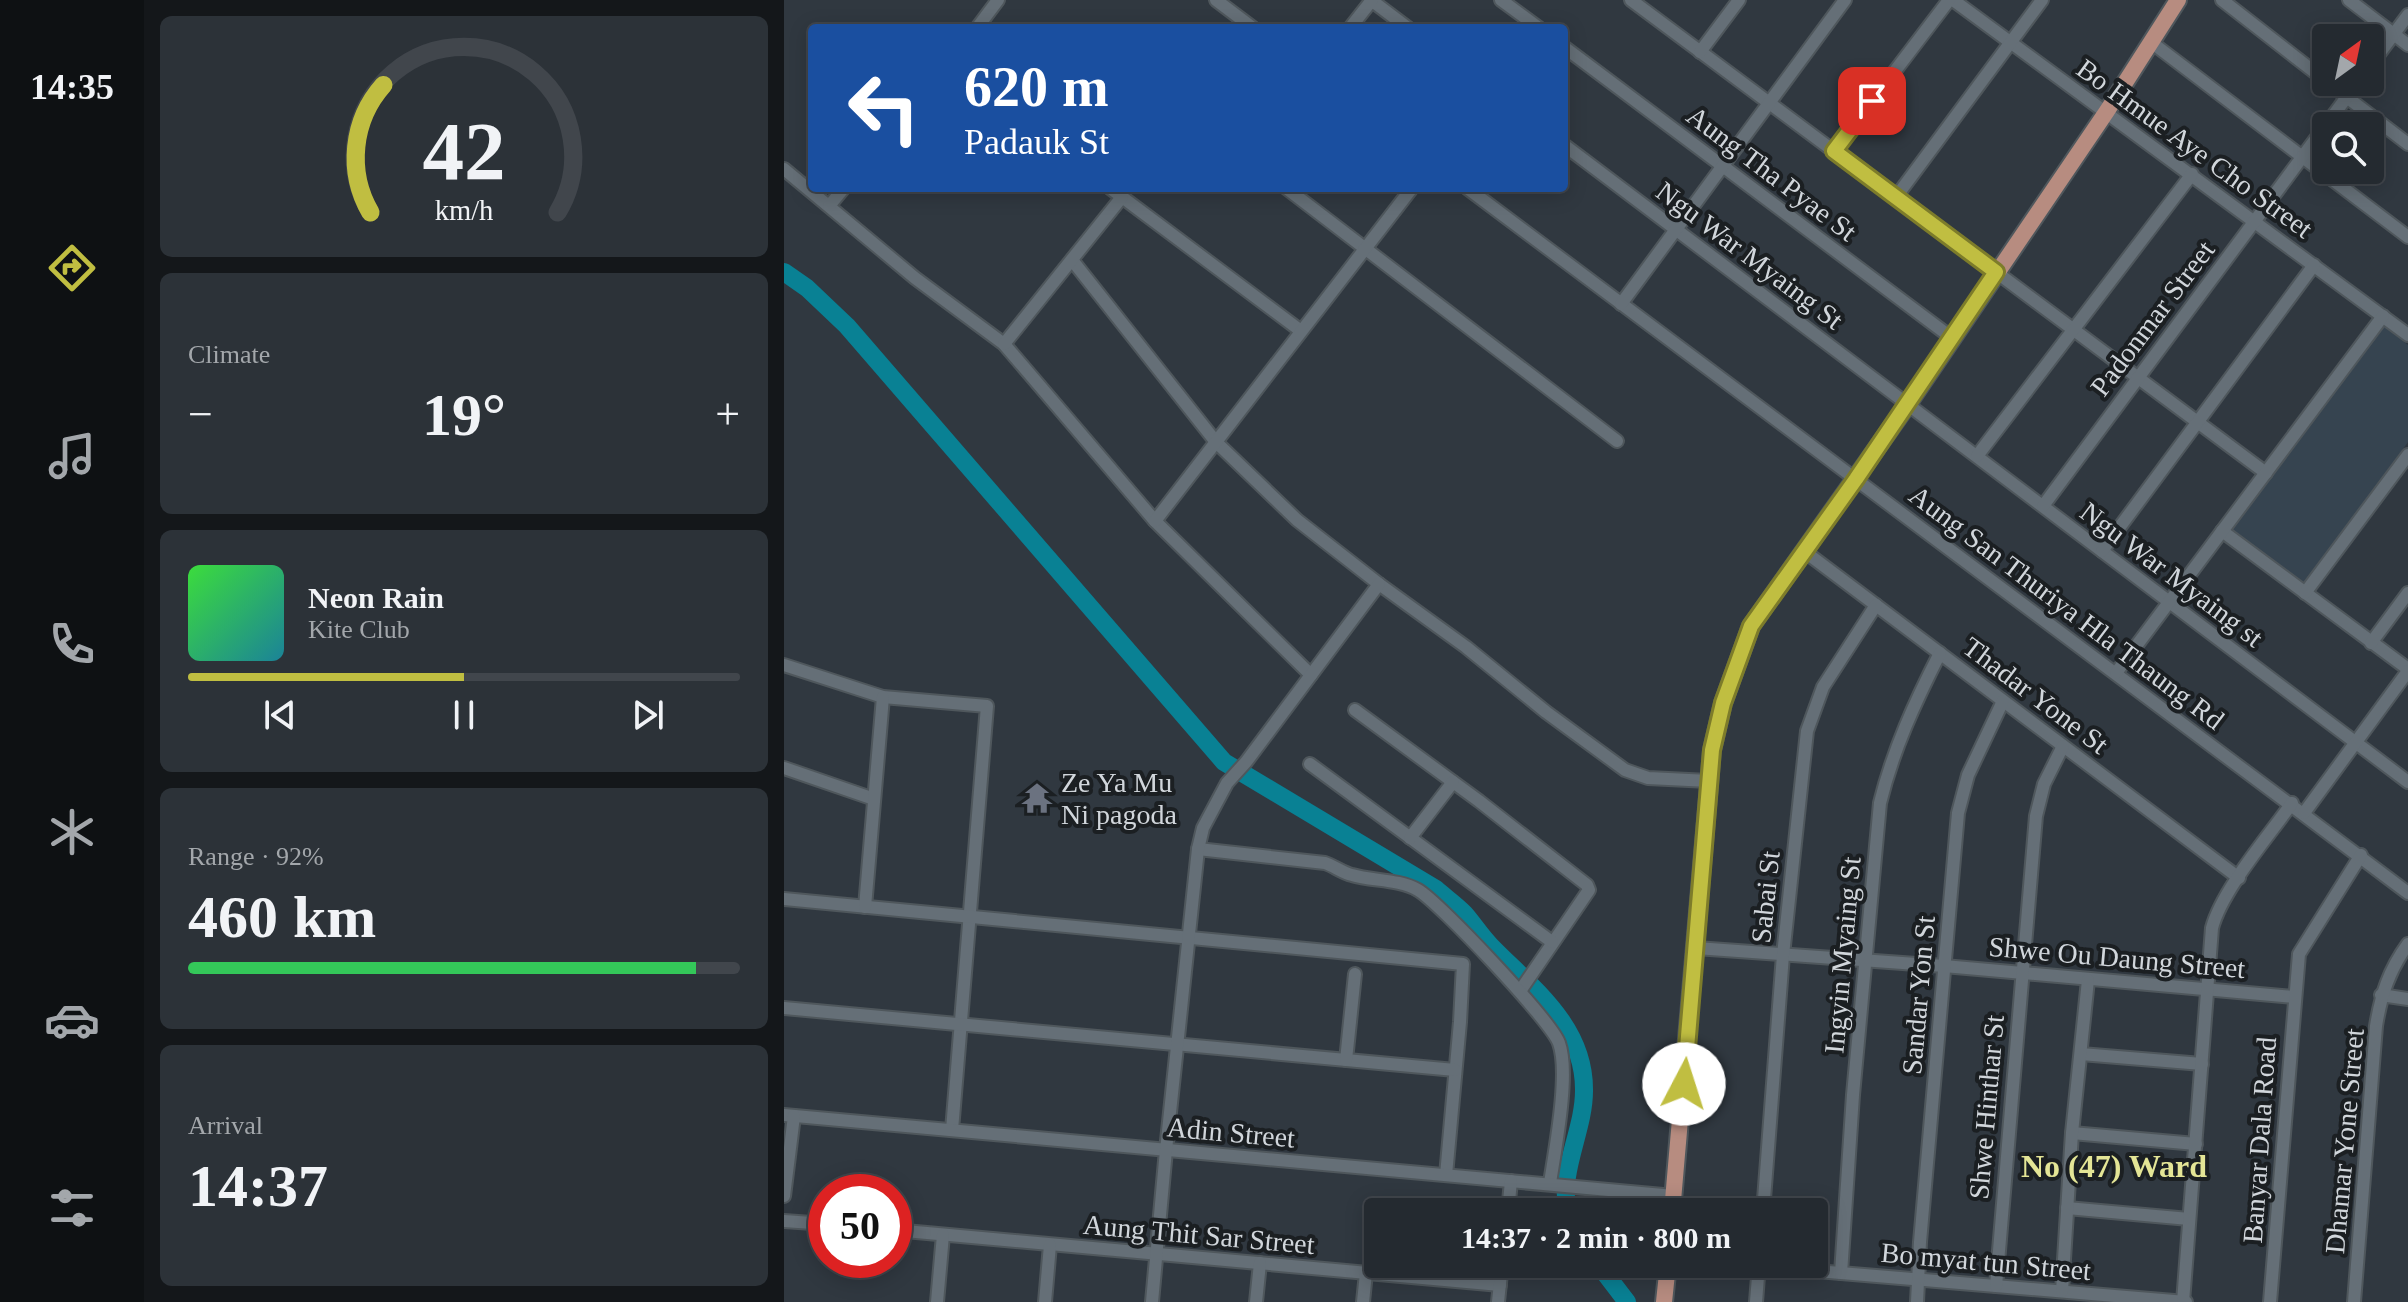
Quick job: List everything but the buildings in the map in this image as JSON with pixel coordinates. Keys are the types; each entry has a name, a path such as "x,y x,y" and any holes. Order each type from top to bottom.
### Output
{"main road":[{"path":"1674,1198 1712,750 1723,703 1751,626 1908,404 2107,111 2178,0"},
{"path":"1664,1302 1667,1278"}],"street":[{"path":"980,24 998,0"},
{"path":"1216,0 1248,24"},
{"path":"1353,24 1372,0 1403,24"},
{"path":"1501,0 1534,24"},
{"path":"1700,52 1739,0"},
{"path":"1621,304 1845,0"},
{"path":"1834,151 1951,0"},
{"name":"Bo Hmue Aye Cho Street","path":"1951,0 2107,111 2408,335"},
{"path":"1896,197 2042,0"},
{"path":"2222,0 2312,71"},
{"path":"2349,0 2408,45"},
{"path":"1639,2 1700,52 2266,473"},
{"path":"2384,47 2408,15"},
{"path":"2151,42 2408,237"},
{"name":"Aung Tha Pyae St","path":"1568,50 1952,338"},
{"path":"2347,97 2408,144"},
{"name":"Padonmar Street","path":"2043,506 2347,97"},
{"name":"Ngu War Myaing St","path":"1568,148 1908,404"},
{"path":"784,169 808,189"},
{"path":"1977,456 2192,174"},
{"path":"812,192 915,278 1004,344 1155,521 1311,675"},
{"path":"829,206 841,192"},
{"path":"1115,192 1301,331"},
{"path":"1291,192 1617,441"},
{"path":"1155,521 1409,192"},
{"name":"Aung San Thuriya Hla Thaung Rd","path":"1472,192 2292,803 2408,893"},
{"path":"1004,344 1122,197"},
{"path":"1072,260 1216,442 1297,520 1625,770 1648,778 1709,781"},
{"path":"2102,551 2314,265"},
{"path":"2116,673 2383,316"},
{"name":"Ngu War Myaing st","path":"1908,404 2408,782"},
{"path":"2305,593 2408,455"},
{"path":"2222,531 2408,670 2304,813"},
{"name":"Thadar Yone St","path":"1804,551 2239,878"},
{"path":"1152,1302 1188,939 1203,828 1227,783 1379,584"},
{"path":"2371,643 2408,593"},
{"name":"Sabai St","path":"1764,1198 1783,955 1807,731 1823,687 1876,605"},
{"name":"Ingyin Myaing St","path":"1841,1273 1880,803 1888,770 1915,701 1940,653"},
{"path":"784,665 883,697 987,706 952,1130"},
{"path":"865,907 883,697"},
{"name":"Sandar Yon St","path":"1917,1302 1958,813 1968,775 2003,701"},
{"path":"1355,710 1587,885 1589,890 1522,987"},
{"name":"Shwe Hinthar St","path":"1996,1286 2036,816 2044,784 2063,746"},
{"path":"1310,764 1552,942"},
{"path":"784,768 874,799"},
{"path":"1410,838 1453,782"},
{"path":"2184,1302 2212,928 2215,915 2292,803"},
{"path":"1198,849 1325,863 1340,867 1349,875 1417,889 1522,987 1559,1041 1562,1059 1561,1108 1555,1184"},
{"name":"Banyar Dala Road","path":"2270,1302 2299,954 2361,855"},
{"path":"784,899 1463,964 1446,1175"},
{"name":"Dhamar Yone Street","path":"2354,1302 2381,995 2393,965 2408,944"},
{"name":"Shwe Ou Daung Street","path":"1696,948 2294,997"},
{"path":"1346,1060 1355,974"},
{"path":"2062,1291 2072,1133 2088,980"},
{"path":"2381,995 2408,999"},
{"path":"784,1008 1455,1070"},
{"path":"2081,1054 2202,1064"},
{"path":"784,1196 789,1116"},
{"name":"Adin Street","path":"789,1116 1580,1186 1642,1198"},
{"path":"2072,1133 2196,1144"},
{"path":"1509,1198 1511,1181"},
{"path":"2067,1208 2189,1219"},
{"path":"784,1221 808,1223"},
{"name":"Aung Thit Sar Street","path":"912,1232 1364,1273"},
{"path":"937,1302 943,1235"},
{"path":"1045,1302 1050,1245"},
{"path":"1256,1302 1260,1263"},
{"name":"Bo myat tun Street","path":"1828,1272 2184,1302"},
{"path":"1363,1302 1365,1278"},
{"name":"Aung Thit Sar Street","path":"1422,1278 1500,1285"},
{"path":"1498,1302 1501,1278"},
{"path":"1756,1302 1758,1278"}],"shaded area":[{"path":"2383,326 2408,345 2408,442 2303,586 2232,530"}],"waterway":[{"path":"784,272 807,288 847,326 1224,762 1436,889 1464,913 1487,942 1539,993 1566,1028 1582,1068 1583,1106 1566,1182 1566,1198"},
{"path":"1609,1278 1627,1302"}],"place":[{"name":"Ze Ya Mu Ni pagoda","path":"1037,798"}],"district":[{"name":"No (47) Ward","path":"2114,1166"}],"route":[{"path":"1684,1084 1712,750 1723,703 1751,626 1908,404 1996,272 1834,151 1872,101"}]}
